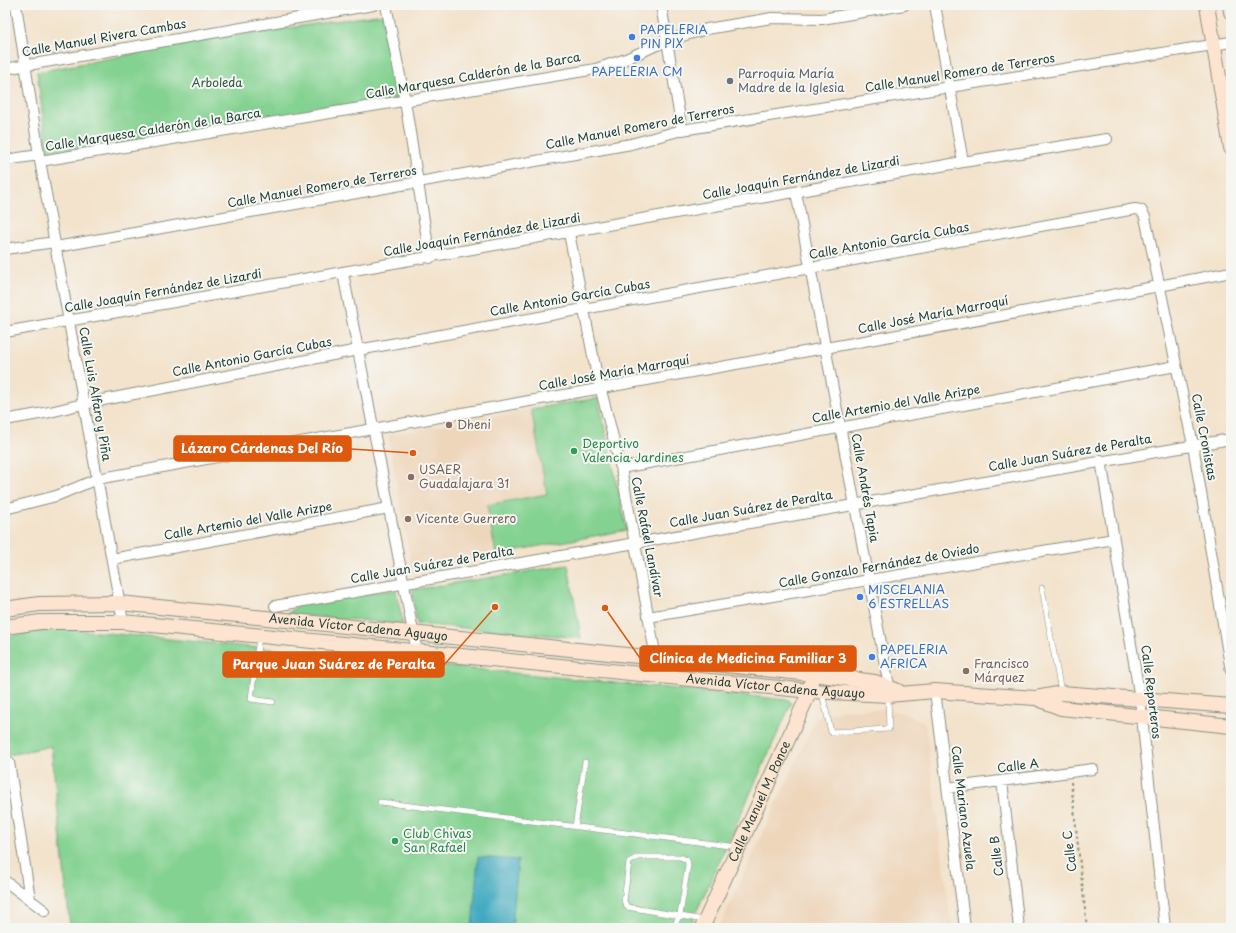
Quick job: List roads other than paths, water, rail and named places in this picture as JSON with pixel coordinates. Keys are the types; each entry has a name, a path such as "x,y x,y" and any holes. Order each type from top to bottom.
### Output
{"street":[{"name":"Calle Luis Alfaro y Piña","path":"16,5 24,65 40,158 123,622"},
{"name":"Calle Manuel Rivera Cambas","path":"5,69 373,5"},
{"path":"386,5 405,101 430,258"},
{"path":"661,5 682,130"},
{"name":"Calle Marquesa Calderón de la Barca","path":"5,160 40,158 405,101 596,68 626,59 668,40 750,21 772,18 822,19 904,5"},
{"path":"935,5 963,162"},
{"path":"1207,5 1231,148"},
{"path":"1230,5 1231,12"},
{"name":"Calle Manuel Romero de Terreros","path":"5,249 55,244 418,183 631,144 682,130 1231,42"},
{"name":"Calle Joaquín Fernández de Lizardi","path":"5,332 430,258 963,162 1107,139"},
{"name":"Calle Andrés Tapia","path":"796,192 869,581 893,691"},
{"name":"Calle Antonio García Cubas","path":"5,420 358,350 1135,209 1141,210"},
{"name":"Calle Cronistas","path":"1141,210 1145,216 1193,445 1231,671"},
{"name":"Calle Rafael Landívar","path":"569,233 583,309 620,468 656,658"},
{"path":"343,272 417,652"},
{"name":"Calle José María Marroquí","path":"5,509 56,496 97,479 373,428 601,389 1231,272"},
{"name":"Calle Artemio del Valle Arizpe","path":"620,468 1176,366"},
{"name":"Calle Juan Suárez de Peralta","path":"276,606 1101,460 1231,439"},
{"name":"Calle Reporteros","path":"1101,460 1140,699 1165,928"},
{"name":"Calle Artemio del Valle Arizpe","path":"112,559 389,508"},
{"name":"Calle Gonzalo Fernández de Oviedo","path":"648,617 1114,539"},
{"name":"Avenida Víctor Cadena Aguayo","path":"5,609 40,604 120,603 812,674 875,682 893,691"},
{"name":"Avenida Víctor Cadena Aguayo","path":"5,627 40,622 123,622 816,691 935,691 1035,698 1061,693 1231,706"},
{"name":"Calle Manuel M. Ponce","path":"704,924 739,847 816,691 812,674"},
{"name":"Calle Mariano Azuela","path":"935,691 965,928"},
{"name":"Avenida Víctor Cadena Aguayo","path":"1035,698 1061,708 1231,726"},
{"path":"9,762 30,899"},
{"name":"Calle A","path":"947,788 1093,769"},
{"name":"Calle B","path":"1002,781 1019,928"},
{"path":"5,882 45,911"}],"lane":[{"path":"1042,588 1061,693"},
{"path":"259,636 251,699 273,702"},
{"path":"816,691 831,732 889,729 893,691"},
{"path":"575,827 585,762"},
{"path":"380,802 739,847"},
{"path":"673,928 680,915 688,865 687,860 680,857 638,857 629,862 624,901 627,907 680,915 704,924"}],"water":[{"path":"478,857 518,860 512,928 472,928"}],"place":[{"name":"PAPELERIA PIN PIX","path":"632,37"},
{"name":"PAPELERIA CM","path":"637,58"},
{"name":"Parroquia María Madre de la Iglesia","path":"730,81"},
{"name":"Dheni","path":"449,425"},
{"name":"Deportivo Valencia Jardines","path":"574,451"},
{"name":"Lázaro Cárdenas Del Río","path":"413,453"},
{"name":"USAER Guadalajara 31","path":"411,477"},
{"name":"Vicente Guerrero","path":"408,519"},
{"name":"MISCELANIA 6 ESTRELLAS","path":"860,597"},
{"name":"Parque Juan Suárez de Peralta","path":"495,607"},
{"name":"Clínica de Medicina Familiar 3","path":"605,608"},
{"name":"PAPELERIA AFRICA","path":"872,657"},
{"name":"Francisco Márquez","path":"966,671"},
{"name":"Club Chivas San Rafael","path":"395,841"}],"park label":[{"name":"Arboleda","path":"217,83"}]}
